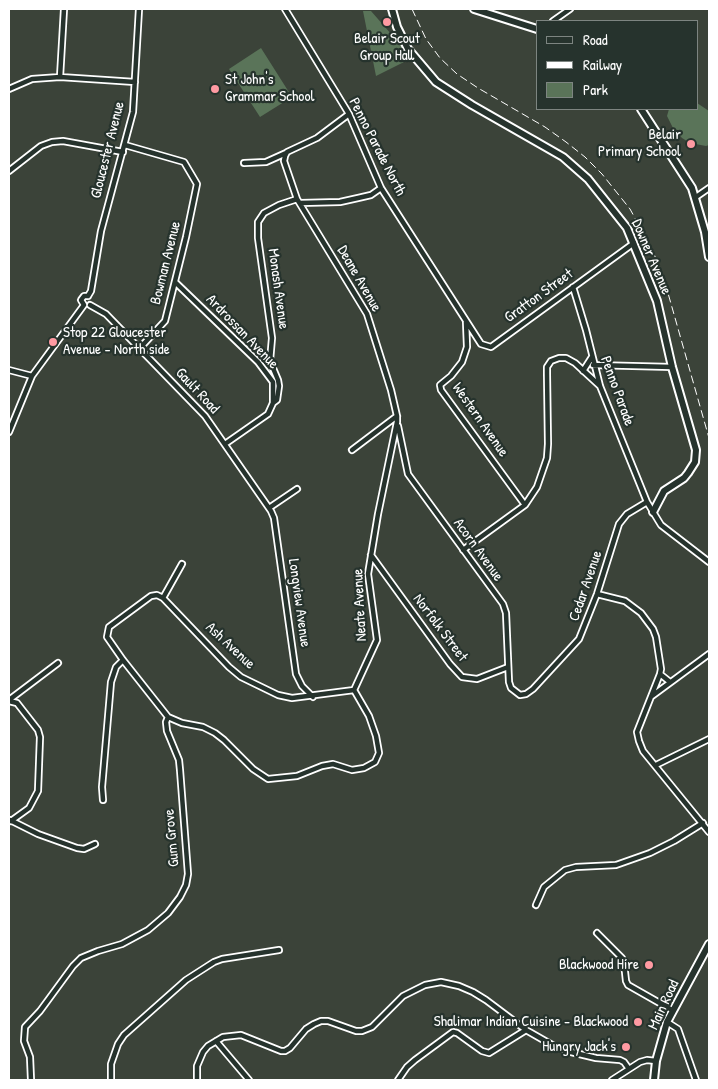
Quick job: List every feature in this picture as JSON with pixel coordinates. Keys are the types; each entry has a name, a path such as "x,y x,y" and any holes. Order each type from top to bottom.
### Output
{"street":[{"path":"60,77 64,9"},
{"name":"Gloucester Avenue","path":"88,296 91,290 101,231 133,112 139,9"},
{"name":"Penno Parade North","path":"284,9 349,114 381,188 466,321"},
{"name":"Downer Avenue","path":"392,9 397,27 408,49 436,82 563,157 588,179 627,228 657,301 672,368 696,450 695,462 684,478 664,491 653,512"},
{"path":"474,9 536,29"},
{"path":"554,20 570,9"},
{"path":"9,89 32,79 60,77 135,82"},
{"path":"641,110 680,169 696,197 709,257"},
{"path":"244,163 266,162 288,152 317,138 349,114"},
{"path":"9,171 41,146 52,142 63,141 122,152"},
{"name":"Bowman Avenue","path":"125,145 184,162 197,184 165,321 138,349"},
{"name":"Deane Avenue","path":"288,152 284,161 298,201 367,314 391,390 397,418"},
{"name":"Monash Avenue","path":"273,403 276,400 279,386 270,362 272,338 258,238 258,222 264,213 279,205 298,201 340,202 371,195 381,188"},
{"path":"696,197 709,188"},
{"name":"Gratton Street","path":"466,321 481,344 491,347 634,244"},
{"name":"Ardrossan Avenue","path":"175,282 258,362 273,382 273,403"},
{"name":"Penno Parade","path":"572,287 586,330 593,365 600,386 647,502 661,525 709,562"},
{"path":"9,432 32,376 84,305 90,304 92,300 88,296 84,296 81,300 84,305"},
{"name":"Gault Road","path":"90,304 106,314 138,349 206,416 269,508"},
{"name":"Western Avenue","path":"466,321 468,329 467,347 462,362 451,376 440,385 441,390 525,505"},
{"path":"583,371 592,357"},
{"path":"463,550 525,505 537,487 546,458 548,368 552,361 566,358 600,386"},
{"path":"593,365 672,368"},
{"path":"9,370 32,376"},
{"path":"225,444 268,414 273,403"},
{"path":"352,450 397,418"},
{"name":"Acorn Avenue","path":"397,418 408,474 503,604 506,614 508,667 511,688 520,695"},
{"name":"Neate Avenue","path":"354,690 377,640 368,574 397,418"},
{"path":"269,508 297,490"},
{"name":"Cedar Avenue","path":"520,695 526,694 533,689 580,639 620,524 627,514 647,502"},
{"name":"Longview Avenue","path":"269,508 274,518 296,674 302,686 313,697"},
{"name":"Norfolk Street","path":"371,555 450,664 462,677 477,679 508,667"},
{"path":"182,564 163,598 157,595 151,596 109,627 107,637 168,716 182,723 203,727 215,733 246,763 261,776 268,779 297,776 322,766 333,764 352,770 364,768 375,762 379,753 376,736 369,716 354,690"},
{"path":"597,594 625,602 641,613 653,629 661,669 637,732 643,751 709,832"},
{"name":"Ash Avenue","path":"163,598 241,677 278,695 292,698 313,697 354,690"},
{"path":"651,696 709,654"},
{"path":"102,800 111,682 116,667 123,660"},
{"path":"9,701 58,664"},
{"path":"660,674 670,682"},
{"path":"9,701 16,703 38,730 40,737 38,791 28,808 10,820 38,834 78,848 84,849 95,844"},
{"name":"Gum Grove","path":"31,1080 30,1057 24,1041 25,1027 40,1011 73,966 81,958 122,944 148,930 168,913 186,885 188,874 179,765 177,754 167,731 166,722 168,716"},
{"path":"656,765 709,739"},
{"path":"536,905 544,887 566,870 576,867 616,864 650,853 703,823"},
{"path":"597,933 622,958 628,985 672,1010"},
{"name":"Main Road","path":"654,1080 656,1061 667,1022 709,944"},
{"path":"111,1080 111,1064 114,1053 124,1035 186,980 222,959 279,950"},
{"path":"197,1080 197,1066 200,1058 208,1046 223,1037 241,1036 285,1051 306,1030 314,1024 321,1022 328,1021 350,1030 362,1031 372,1027 381,1021 394,1004 408,993 425,985 441,982 459,986 473,992 526,1030 554,1046 596,1058 620,1060 629,1069"},
{"path":"667,1022 678,1029 696,1080"},
{"path":"398,1080 415,1060 453,1032 482,1051 489,1052 526,1030"},
{"path":"216,1041 250,1080"},
{"path":"612,1080 640,1062 647,1060 656,1061"}],"green space":[{"path":"363,11 371,11 412,58 376,76"},
{"path":"261,48 292,97 260,117 229,69"},
{"path":"698,104 709,111 709,145 690,143 682,138 673,128 667,116 669,110 698,110"}],"railway":[{"path":"412,9 426,39 440,58 457,74 545,127 566,142 602,174 630,209 652,249 664,279 709,438"}],"place":[{"name":"Belair Scout Group Hall","path":"387,22"},
{"name":"St John's Grammar School","path":"215,89"},
{"name":"Belair Primary School","path":"691,144"},
{"name":"Stop 22 Gloucester Avenue - North side","path":"53,342"},
{"name":"Blackwood Hire","path":"649,965"},
{"name":"Shalimar Indian Cuisine - Blackwood","path":"638,1022"},
{"name":"Hungry Jack's","path":"626,1047"}]}
